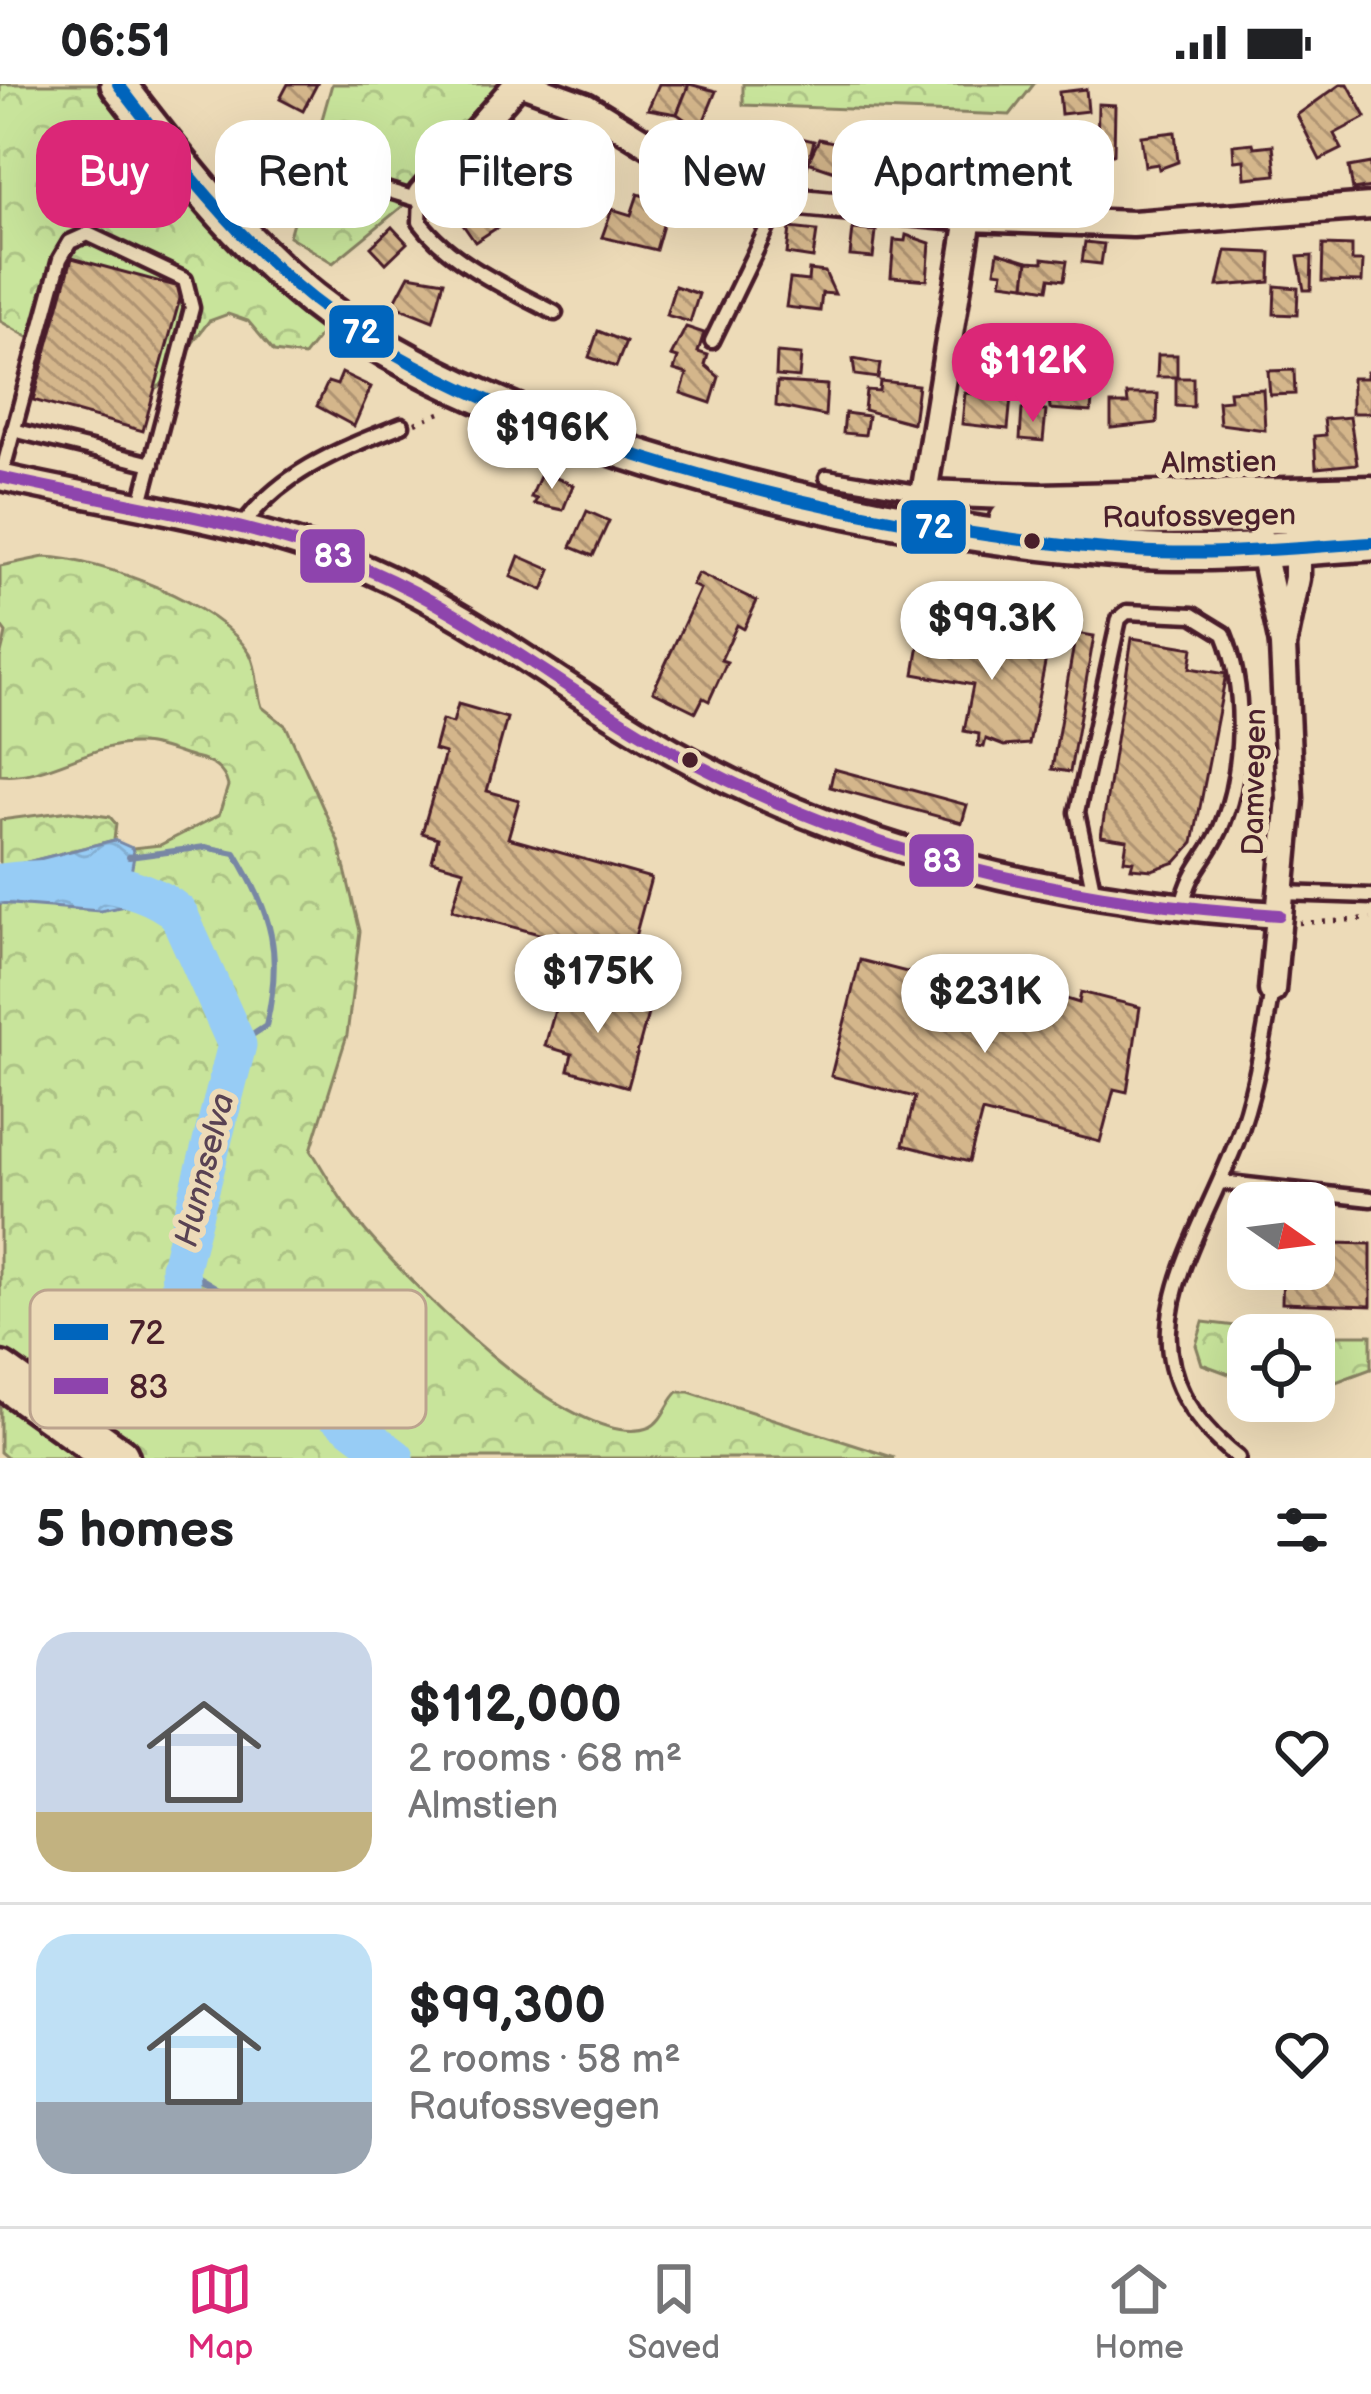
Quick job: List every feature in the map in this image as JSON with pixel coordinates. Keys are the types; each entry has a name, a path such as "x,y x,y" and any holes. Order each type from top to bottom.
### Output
{"highway":[{"path":"0,1374 30,1396"},
{"path":"0,1398 30,1419"},
{"path":"42,1428 85,1458"},
{"path":"75,1428 116,1458"}],"main road":[{"name":"Raufossvegen","path":"118,84 221,212 280,272 368,338 472,392 678,465 821,488 837,510 921,510 1016,521 1260,534 1297,532 1371,514"},
{"name":"Raufossvegen","path":"1297,532 1371,543"}],"street":[{"path":"489,120 521,84 586,106 639,138"},
{"path":"1114,222 1177,224 1371,206"},
{"path":"921,510 967,228"},
{"path":"0,477 239,530 323,554 404,586 671,751 764,800 946,865 1094,895 1279,916"},
{"name":"Almstien","path":"921,510 1041,497 1371,489"},
{"name":"Damvegen","path":"1283,646 1297,532"},
{"name":"Damvegen","path":"1260,534 1283,646 1290,799 1271,990"}],"lane":[{"path":"426,228 497,283 555,313"},
{"path":"712,341 766,228"},
{"path":"0,477 59,259 70,242 88,234 185,280 191,292 193,308 140,508"},
{"path":"239,530 260,501 299,470 402,425"},
{"path":"14,430 152,464"},
{"path":"1094,895 1077,812 1097,706 1122,614 1159,611 1193,616 1217,626 1229,648 1239,690 1224,817 1194,866 1182,905"},
{"path":"1279,916 1371,896"},
{"path":"1238,1458 1193,1410 1178,1383 1166,1337 1178,1272 1248,1108 1271,990"},
{"path":"1220,1182 1371,1199"}],"path":[{"path":"402,425 435,419 472,392"},
{"path":"1279,916 1293,940 1301,922 1371,919"}],"green space":[{"path":"0,84 105,84 138,120 36,120 36,228 191,228 191,179 215,205 215,228 236,228 322,323 322,333 304,356 274,352 248,321 228,314 209,321 161,385 135,399 0,321"},
{"path":"332,84 522,84 488,120 415,120 415,196 391,216 391,120 322,120"},
{"path":"743,84 1034,84 1010,115 743,105"},
{"path":"291,228 376,228 333,263 289,236"},
{"path":"44,557 126,575 187,601 235,635 250,654 262,707 286,726 338,841 360,931 347,1035 311,1150 351,1213 421,1290 30,1290 30,1428 426,1428 426,1295 534,1387 578,1414 617,1429 650,1427 678,1392 689,1392 895,1458 7,1458 0,1452 0,903 134,856 132,848 160,845 219,815 228,786 211,764 138,744 103,749 35,772 0,775 0,658 6,633 0,625 0,566"},
{"path":"69,811 110,817 116,824 114,840 0,869 0,820"},
{"path":"1203,1322 1227,1325 1227,1373 1202,1364 1196,1345"},
{"path":"1335,1335 1371,1335 1371,1369 1335,1382"}],"water":[{"path":"114,840 132,848 134,856 125,906 100,911 0,903 0,869"}],"building":[{"path":"288,84 317,84 303,111 280,99"},
{"path":"659,84 689,84 677,114 648,109"},
{"path":"689,84 716,91 704,120 686,120 677,114"},
{"path":"1341,84 1348,84 1366,117 1334,134 1342,149 1320,160 1297,115"},
{"path":"1086,89 1088,111 1061,114 1059,92"},
{"path":"1098,104 1115,105 1114,154 1114,120 1098,120"},
{"path":"1175,132 1178,162 1159,169 1158,164 1145,166 1141,136"},
{"path":"819,139 832,142 832,170 808,162"},
{"path":"1253,143 1254,147 1273,145 1276,175 1245,178 1244,160 1234,161 1233,145"},
{"path":"1371,163 1371,187 1353,190 1349,167"},
{"path":"639,194 639,228 662,228 656,250 602,237 605,228 615,228 615,210 631,215"},
{"path":"391,228 407,243 386,263 371,247"},
{"path":"465,228 496,228 475,242"},
{"path":"790,228 817,231 813,258 787,254"},
{"path":"853,229 876,231 873,258 850,256"},
{"path":"906,235 930,243 927,280 891,277 894,240 905,241"},
{"path":"1085,242 1104,244 1101,264 1082,262"},
{"path":"1323,245 1352,246 1352,261 1363,261 1362,282 1322,281"},
{"path":"1226,251 1271,253 1270,282 1218,286"},
{"path":"998,252 1028,261 1025,285 1001,282 1003,272 995,271"},
{"path":"1312,256 1311,290 1304,290 1298,257"},
{"path":"72,258 183,288 143,431 33,400"},
{"path":"1043,258 1067,261 1064,280 1050,278 1048,289 1025,285 1028,261 1043,262"},
{"path":"809,270 825,272 835,294 822,293 820,311 786,307 790,279 808,281"},
{"path":"409,275 444,281 433,321 393,305"},
{"path":"675,286 699,294 690,322 666,315"},
{"path":"1275,286 1298,288 1297,315 1274,314"},
{"path":"686,327 704,333 698,352 708,355 705,365 719,377 711,403 681,393 687,374 674,370 678,358 671,356"},
{"path":"598,331 626,342 616,367 589,357"},
{"path":"777,353 801,355 799,378 776,376"},
{"path":"979,353 1013,354 1012,367 979,366"},
{"path":"1158,355 1177,355 1177,377 1157,377"},
{"path":"853,359 880,364 878,378 855,375"},
{"path":"1046,366 1094,370 1091,412 1050,409"},
{"path":"1294,370 1295,394 1270,395 1268,371"},
{"path":"1371,372 1371,413 1352,413 1352,378 1367,378"},
{"path":"342,373 371,387 354,426 317,406 328,382 337,385"},
{"path":"1176,378 1193,378 1193,407 1176,406"},
{"path":"880,381 918,385 913,423 864,410 866,390 879,391"},
{"path":"777,382 827,385 825,416 776,406"},
{"path":"1263,389 1265,430 1220,424 1218,401 1230,400 1229,391"},
{"path":"965,393 1011,397 1008,429 962,424"},
{"path":"1127,394 1158,394 1157,423 1111,428 1111,404 1128,404"},
{"path":"1022,409 1046,411 1043,441 1020,439"},
{"path":"845,413 868,416 865,435 843,433"},
{"path":"1350,417 1357,464 1316,468 1314,436 1326,435 1324,419"},
{"path":"542,472 573,485 563,510 534,504 537,499 531,497"},
{"path":"587,511 609,521 593,556 571,547"},
{"path":"519,556 551,570 543,590 511,577"},
{"path":"698,573 757,601 744,629 737,625 709,701 703,698 696,712 653,691 700,589 692,585"},
{"path":"984,631 1049,643 1029,744 1004,746 986,739 984,747 978,746 979,734 964,731 973,685 914,674 920,639 980,651"},
{"path":"1076,633 1094,636 1070,772 1052,769"},
{"path":"1132,638 1193,648 1190,668 1226,674 1193,843 1176,862 1152,870 1131,868 1133,861 1124,860 1127,840 1101,836"},
{"path":"458,704 507,718 487,791 519,800 508,838 651,878 629,959 452,910 464,870 432,861 438,838 422,833 445,753 434,750 442,720 453,723"},
{"path":"834,769 967,805 962,823 830,787"},
{"path":"860,960 1008,998 1012,982 1079,1003 1081,992 1140,1007 1127,1092 1114,1089 1100,1142 982,1112 969,1162 903,1145 915,1097 831,1076"},
{"path":"560,992 587,1000 589,993 649,1010 628,1087 568,1070 572,1054 545,1046"},
{"path":"1335,1243 1371,1244 1371,1306 1282,1303 1282,1290 1335,1290"}],"waterway":[{"name":"Hunnselva","path":"129,857 205,847 235,853 266,917 274,956 266,1026 237,1045"},
{"name":"Hunnselva","path":"0,883 93,881 139,891 178,913 237,1045 180,1267 181,1290"},
{"path":"180,1267 220,1290"},
{"name":"Hunnselva","path":"355,1428 395,1458"}],"transit line":[{"name":"72","path":"118,84 233,224 312,299 393,353 488,400 593,441 705,476 819,504 1038,542 1194,553 1371,543"},
{"name":"83","path":"0,477 234,526 369,570 448,610 672,751 744,788 891,846 966,868 1120,899 1279,915"}]}
